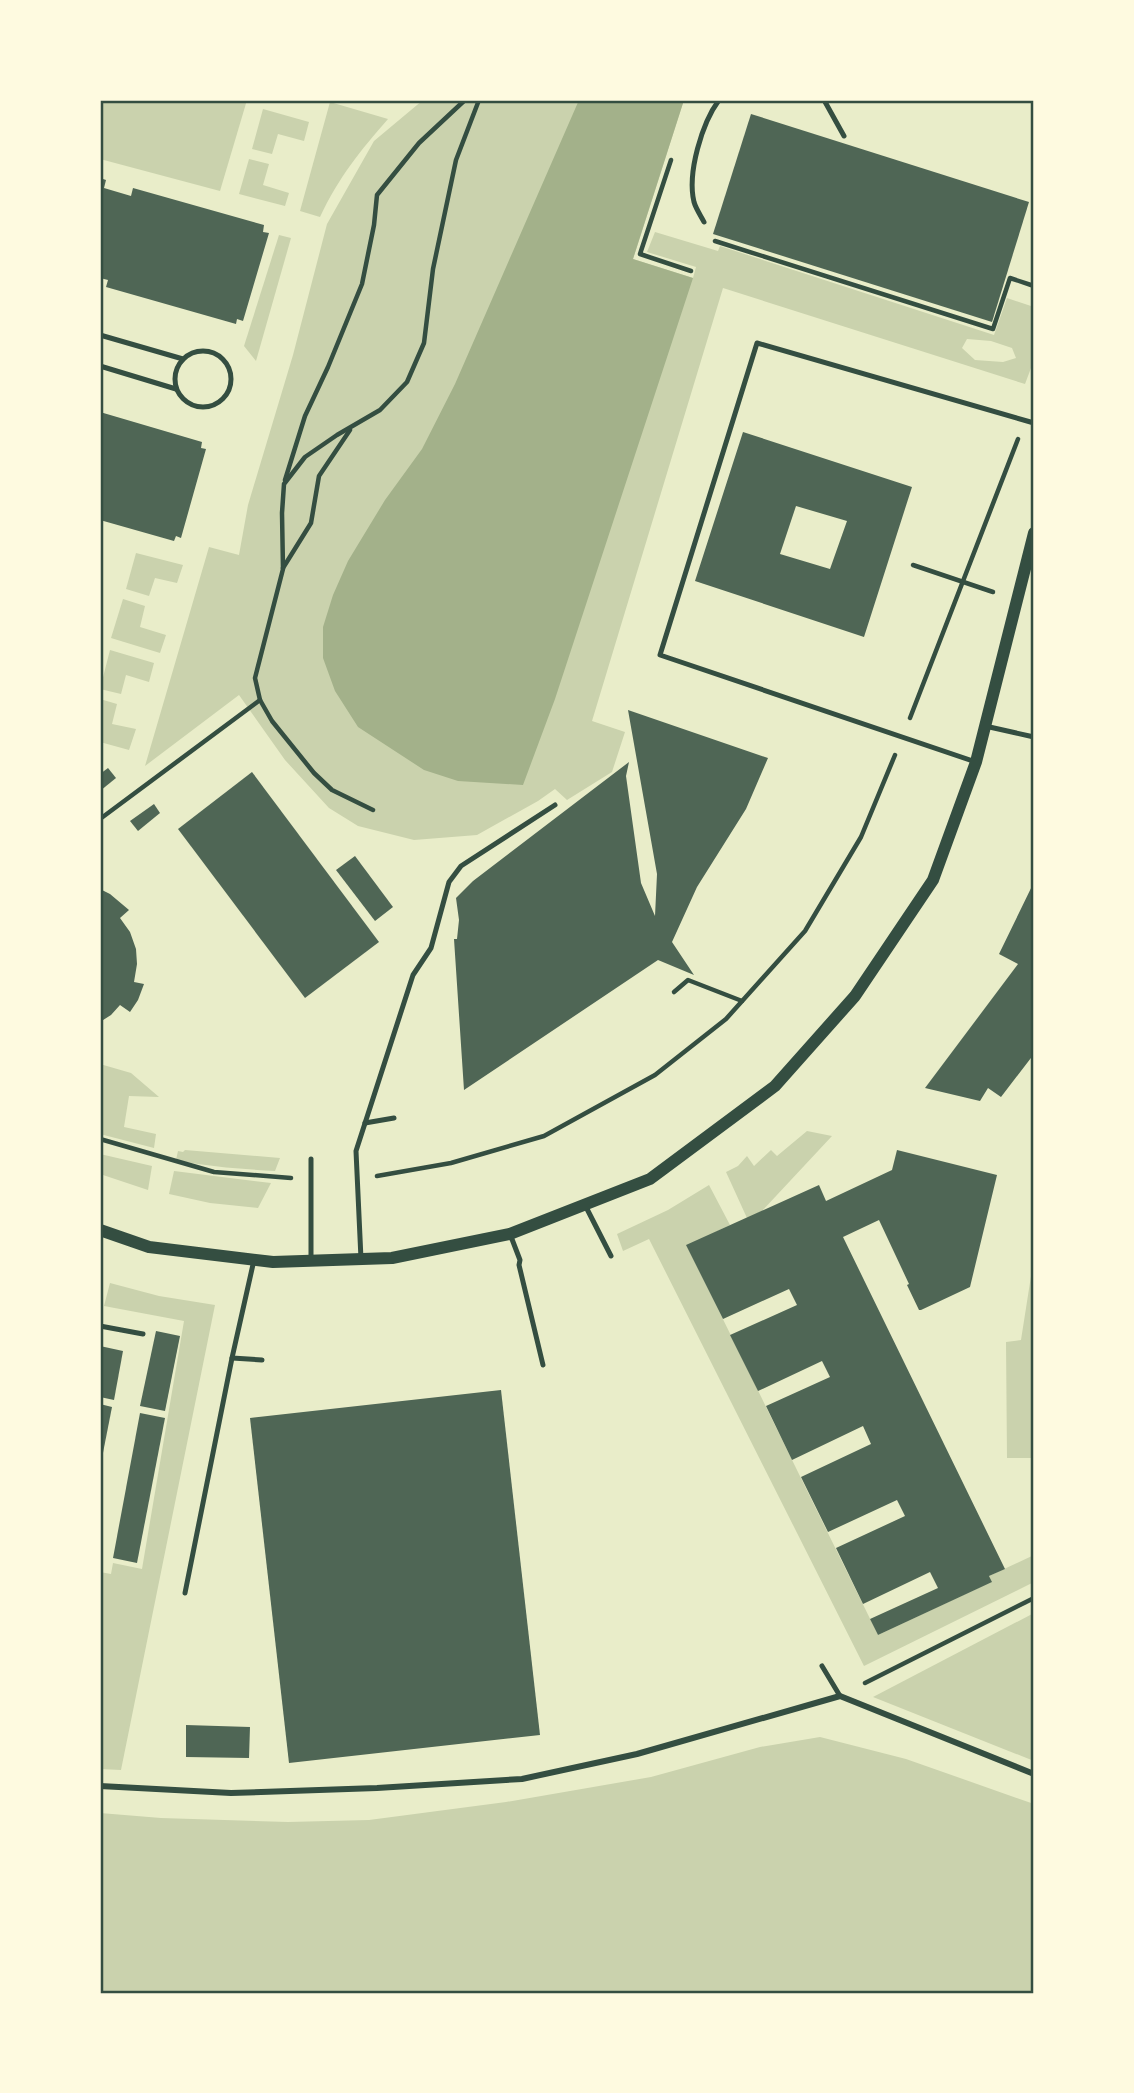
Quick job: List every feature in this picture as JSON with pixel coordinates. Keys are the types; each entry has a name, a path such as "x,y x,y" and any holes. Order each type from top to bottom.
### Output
{"street":[{"path":"100,1230 149,1247 273,1262 392,1258 510,1234 650,1179 775,1086 855,996 933,880 976,762 1034,533"},
{"path":"100,1786 231,1793 522,1779 637,1754 840,1696 1034,1774"}],"lane":[{"path":"704,222 694,203 693,172 700,136 719,100"},
{"path":"824,100 844,136"},
{"path":"100,335 183,359"},
{"path":"976,762 660,655 757,343 1034,423"},
{"path":"205,351 217,355 226,363 231,374 231,386 225,397 216,405 204,408 192,406 182,399 176,389 174,378 177,368 183,359 194,352 205,351"},
{"path":"100,366 176,389"},
{"path":"985,726 1034,737"},
{"path":"362,1259 356,1152 413,975 431,948 449,882 461,866 555,805"},
{"path":"365,1123 394,1118"},
{"path":"311,1160 311,1261"},
{"path":"585,1205 611,1256"},
{"path":"510,1234 520,1260 543,1365"},
{"path":"185,1593 254,1259"},
{"path":"100,1326 143,1334"},
{"path":"232,1358 262,1360"},
{"path":"822,1666 840,1696"}],"path":[{"path":"373,810 332,790 314,774 272,721 260,701 255,678 283,569 284,484 305,416 362,284 377,195 419,143 466,100"},
{"path":"284,484 305,457 380,410 407,382 424,343 433,269 456,160 479,100"},
{"path":"674,151 640,254 691,271"},
{"path":"704,222 715,241 993,328 1010,278 1034,286"},
{"path":"357,1178 451,1163 544,1136 655,1075 726,1019 805,931 861,837 903,737 1025,421"},
{"path":"283,569 311,523 319,476 352,427"},
{"path":"913,565 1017,600"},
{"path":"100,819 260,701"},
{"path":"674,992 688,980 742,1000"},
{"path":"100,1139 214,1172 311,1179"},
{"path":"840,1696 1034,1598"}],"shaded area":[{"path":"100,100 247,100 220,191 100,159"},
{"path":"423,100 684,100 633,259 693,278 696,267 647,252 655,232 718,251 720,246 994,335 1007,298 1034,307 1034,360 1025,384 723,288 592,721 625,732 612,772 567,800 555,789 477,835 414,840 358,826 329,808 285,760 239,695 145,766 209,547 239,555 248,505 293,355 327,224 374,141","holes":["967,339 991,341 1012,348 1016,358 1003,362 975,360 962,348"]},
{"path":"579,100 684,100 633,259 693,278 555,699 523,785 458,781 424,770 358,727 335,691 323,658 323,627 348,561 385,500 422,449 455,384"},
{"path":"330,102 388,119 351,165 320,217 300,211"},
{"path":"263,109 309,122 304,141 278,134 272,154 252,149"},
{"path":"249,159 269,164 263,185 289,193 285,206 239,194"},
{"path":"279,235 291,238 256,361 244,346"},
{"path":"136,553 183,565 177,583 155,578 149,596 126,589"},
{"path":"123,599 145,606 140,627 166,635 160,653 111,638"},
{"path":"110,650 154,663 149,682 126,675 121,694 100,689"},
{"path":"100,699 117,704 112,724 136,729 129,750 100,742"},
{"path":"100,1064 131,1073 159,1097 129,1096 124,1127 156,1134 154,1148 100,1134"},
{"path":"807,1131 832,1136 762,1211 747,1218 726,1172 738,1166 747,1156 754,1166 771,1150 777,1156"},
{"path":"178,1151 280,1158 275,1171 238,1168 176,1160"},
{"path":"100,1154 152,1166 148,1190 100,1174"},
{"path":"174,1171 271,1183 258,1208 210,1203 169,1194"},
{"path":"709,1185 730,1225 687,1246 878,1635 991,1582 989,1576 1034,1555 1034,1582 864,1666 649,1239 623,1251 617,1234 668,1210"},
{"path":"1034,1257 1034,1458 1007,1458 1006,1342 1021,1340"},
{"path":"110,1283 159,1296 215,1305 121,1770 100,1769 100,1572 111,1574 113,1563 142,1569 184,1321 104,1306"},
{"path":"1034,1613 1034,1761 873,1697"},
{"path":"820,1737 906,1759 1034,1804 1034,1993 100,1993 100,1813 288,1822 369,1820 506,1802 651,1777 760,1747"}],"building":[{"path":"751,114 1029,202 992,322 713,234"},
{"path":"100,178 106,180 104,188 131,196 133,188 264,225 263,232 269,233 243,321 237,319 236,324 106,287 108,280 100,278"},
{"path":"100,412 202,442 201,448 206,449 181,538 176,536 174,541 100,520"},
{"path":"743,432 912,487 864,637 695,581","holes":["796,506 847,521 830,569 780,554"]},
{"path":"628,710 768,758 746,809 697,887 672,942 694,975 658,960 464,1090 454,939 457,939 459,920 456,898 473,881 629,762 626,776 641,883 655,916 657,874"},
{"path":"108,768 116,778 100,791 100,774"},
{"path":"252,772 379,942 305,998 178,829"},
{"path":"154,804 160,813 138,831 130,821"},
{"path":"355,856 393,907 375,921 336,870"},
{"path":"1034,882 1034,1054 1001,1097 988,1088 980,1101 925,1088 1018,964 999,954"},
{"path":"100,889 129,910 120,918 130,932 136,949 134,982 144,984 130,1012 120,1005 100,1022"},
{"path":"897,1150 997,1175 970,1287 921,1310 907,1285 909,1284 879,1220 843,1237 1005,1569 989,1576 992,1582 878,1635 870,1619 938,1588 930,1572 863,1604 836,1548 905,1516 897,1500 828,1532 801,1477 871,1444 863,1426 792,1460 766,1406 830,1377 822,1361 758,1391 730,1335 797,1305 789,1289 723,1319 686,1245 819,1185 826,1201 892,1170"},
{"path":"156,1331 180,1336 165,1411 140,1406"},
{"path":"100,1346 123,1351 114,1400 100,1397"},
{"path":"501,1390 540,1735 289,1763 250,1418"},
{"path":"100,1404 112,1407 101,1463 100,1463"},
{"path":"140,1413 165,1418 137,1563 113,1558"},
{"path":"186,1725 250,1727 249,1758 186,1757"}]}
